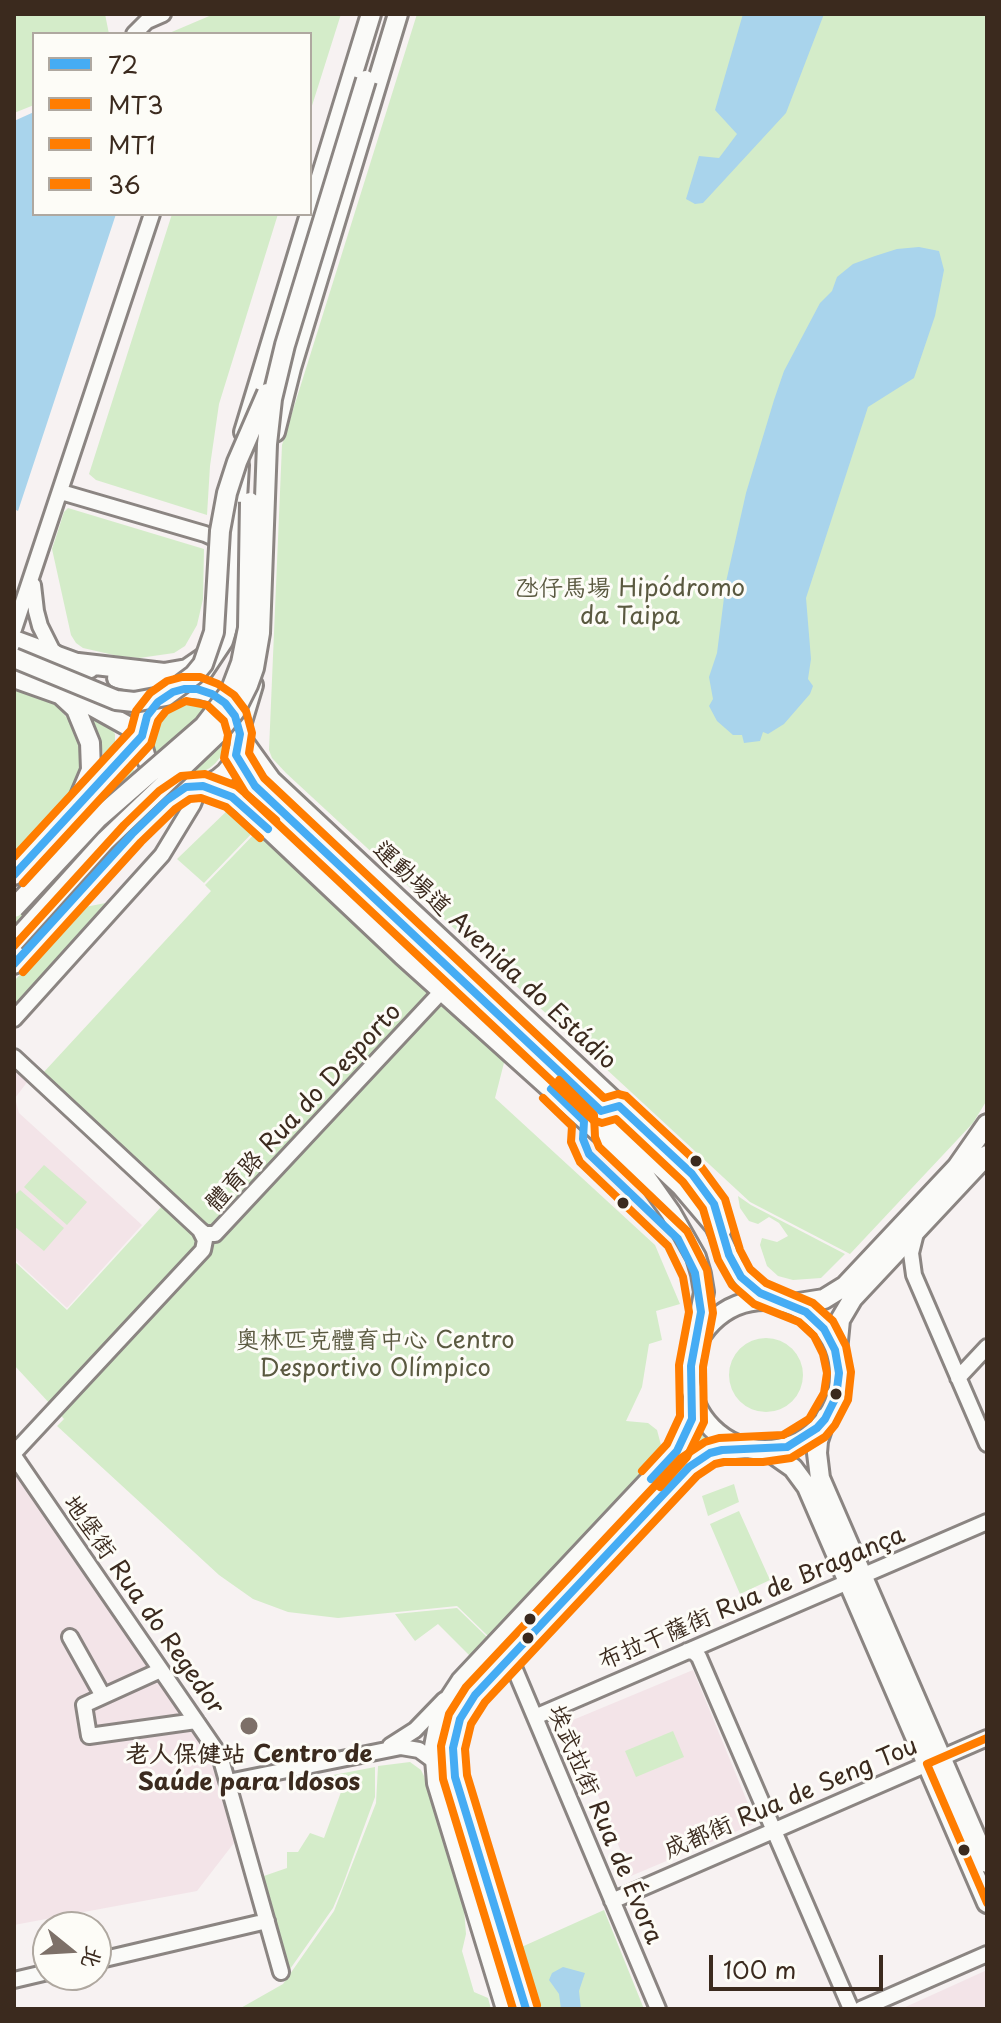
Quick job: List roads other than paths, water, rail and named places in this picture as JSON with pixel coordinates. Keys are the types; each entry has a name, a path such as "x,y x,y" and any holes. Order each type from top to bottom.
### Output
{"main road":[{"path":"312,206 371,14"},
{"path":"14,942 105,841 217,734 242,699 254,668 259,643 269,418 285,345 386,14"},
{"path":"14,964 149,816 195,787 224,775 238,741 261,651 270,468 276,427 398,14"},
{"path":"14,875 142,735 152,709 180,691 216,655 223,641 233,600 242,440 309,216"},
{"path":"14,658 116,700 134,702 166,696 194,675 203,664 214,632 220,531 227,493 285,345"},
{"path":"14,908 97,819 187,743 213,716 230,692 241,663 248,628 249,446 264,360"},
{"path":"78,663 145,672 174,673 187,669 208,655 216,644 233,600"},
{"path":"14,640 101,672 180,691 204,691 225,703 235,716 238,741"},
{"path":"90,705 105,703 111,694 110,681 101,672"},
{"path":"14,678 90,705 142,735"},
{"path":"57,692 76,709 85,728 92,757 87,784 68,814"},
{"path":"142,735 145,755 155,771 170,782 232,797 242,804 442,991 640,1169 696,1257 704,1292 690,1379 692,1419 677,1451 461,1681 439,1720 434,1761 437,1783 494,1938 511,1960 526,2009"},
{"name":"運動場道 Avenida do Estádio","path":"238,741 255,786 452,971 610,1108"},
{"name":"運動場道 Avenida do Estádio","path":"238,741 271,780 610,1108 715,1226 741,1277 760,1293 786,1303"},
{"path":"442,991 453,980 452,971"},
{"path":"693,1354 713,1322 734,1307 758,1301 786,1303 824,1299 845,1286 957,1167 987,1124"},
{"path":"987,1155 874,1274 853,1298 840,1320 836,1345 839,1385 818,1441 817,1466 855,1578 934,1761 987,1903"},
{"path":"786,1303 806,1312 824,1329 837,1357"},
{"path":"693,1394 709,1425 729,1441 783,1460 801,1477 855,1578"},
{"path":"506,2009 493,1966 494,1938 455,1777 455,1733 463,1712 689,1467 710,1453 735,1448 787,1447 817,1428 826,1417"},
{"path":"934,1761 987,1863"},
{"path":"493,1966 503,1959 511,1960"}],"street":[{"path":"136,32 147,21 163,14"},
{"path":"14,629 151,216"},
{"path":"61,492 205,534 225,548 235,571"},
{"path":"33,576 33,596 40,626 52,650 58,655"},
{"path":"14,1019 162,855 193,804 197,794 195,787"},
{"name":"體育路 Rua do Desporto","path":"200,1230 210,1234 220,1231 442,991"},
{"path":"14,1057 200,1230"},
{"path":"923,1223 914,1237 911,1266 987,1444"},
{"name":"體育路 Rua do Desporto","path":"16,1459 203,1250 205,1240 200,1230"},
{"path":"874,1274 886,1268 899,1268 909,1272 917,1282"},
{"path":"958,1378 987,1347"},
{"name":"地堡街 Rua do Regedor","path":"16,1459 220,1756 281,1972"},
{"name":"布拉干薩街 Rua de Bragança","path":"535,1717 696,1651 987,1522"},
{"path":"70,1637 103,1696"},
{"path":"696,1651 851,2009"},
{"name":"埃武拉街 Rua de Évora","path":"510,1658 658,2009"},
{"path":"161,1670 84,1705 89,1736 196,1721"},
{"path":"367,1754 393,1745 408,1735 461,1681"},
{"name":"成都街 Rua de Seng Tou","path":"612,1901 987,1738"},
{"path":"228,1782 407,1747 425,1753 434,1761"},
{"path":"112,1957 267,1921"},
{"path":"861,2009 987,1954"}],"water":[{"path":"743,14 824,14 786,113 703,203 695,204 686,199 699,156 719,158 737,134 715,110"},
{"path":"32,113 32,216 115,216 18,511 14,509 14,121"},
{"path":"919,247 939,251 944,270 935,316 914,378 868,407 806,598 811,659 808,679 813,686 810,694 784,724 768,734 763,732 760,741 744,743 742,735 733,735 717,721 709,706 713,699 709,677 717,653 726,582 746,493 784,371 820,303 832,291 837,277 853,264 897,249"},
{"path":"563,1967 585,1973 579,1991 581,2009 561,2009 559,1994 549,1980 552,1973"}],"place":[{"name":"老人保健站 Centro de Saúde para Idosos","path":"249,1726"}],"park label":[{"name":"氹仔馬場 Hipódromo da Taipa","path":"630,603"},
{"name":"奧林匹克體育中心 Centro Desportivo Olímpico","path":"375,1355"}]}
